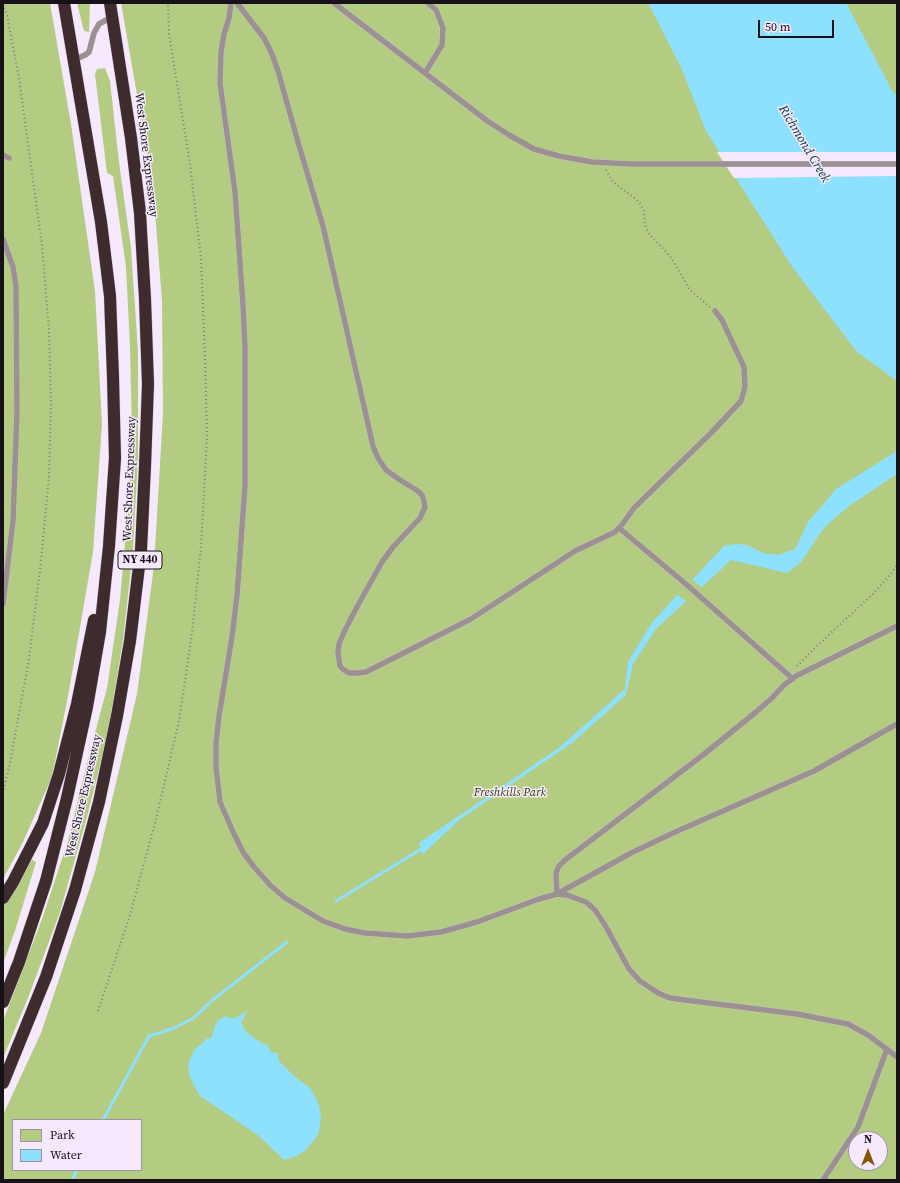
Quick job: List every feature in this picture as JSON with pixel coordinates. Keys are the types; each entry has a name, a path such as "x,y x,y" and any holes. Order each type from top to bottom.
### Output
{"highway":[{"name":"West Shore Expressway","path":"3,1002 19,962 46,881 67,798 87,707 100,632 109,546 115,458 114,377 110,296 101,222 64,3"},
{"name":"West Shore Expressway","path":"3,1083 46,977 75,890 99,802 117,716 130,641 141,550 146,466 148,384 146,299 140,213 131,138 110,3"},
{"path":"3,898 13,882 43,823 59,774 77,704 109,546"}],"lane":[{"path":"231,3 230,18 224,34 221,52 220,78 235,192 243,304 245,354 245,486 237,595 216,743 217,782 220,802 243,852 270,885 285,898 302,909 323,921 345,929 365,934 388,936 408,936 441,932 477,922 524,904 558,894 631,853 814,771 897,724"},
{"path":"238,3 264,38 278,71 324,226 373,446 378,458 386,470 418,491 422,495 425,507 420,518 393,547 382,562 358,604 339,644 338,653 340,666 344,670 349,673 366,672 471,619 576,552 615,532 634,508 711,433 741,400 745,387 744,367 722,320 716,311"},
{"path":"334,3 486,120 534,149 592,162 897,164"},
{"path":"425,73 442,45 443,28 436,10 428,3"},
{"path":"73,60 86,55 89,52 94,32 100,24 112,18"},
{"path":"3,239 13,267 16,286 17,412 13,521 3,604"},
{"path":"619,528 792,679"},
{"path":"558,894 556,873 559,866 565,860 703,755 756,712 792,679 897,626"},
{"path":"558,894 577,898 586,902 595,910 605,925 628,969 640,982 658,993 670,998 797,1014 836,1021 858,1028 897,1057"},
{"path":"823,1180 858,1127 886,1049"}],"path":[{"path":"98,1011 130,915 155,823 179,721 192,633 201,547 207,436 206,357 201,258 190,164 169,34 168,3"},
{"path":"3,4 7,16 19,78 41,237 49,330 51,403 49,477 40,570 29,659 10,763 3,792"},
{"path":"603,162 607,173 613,182 630,193 642,205 645,225 649,234 670,256 690,290 700,300 716,311"},
{"path":"792,679 794,670 801,661 873,594 897,565"}],"green space":[{"path":"3,3 50,3 71,124 95,291 102,424 93,552 69,691 52,777 23,842 3,879"},
{"path":"77,3 90,3 89,32 84,31"},
{"name":"Freshkills Park","path":"121,3 897,3 897,1180 3,1180 3,1115 41,1033 95,872 137,694 154,566 163,413 162,301 153,186"},
{"path":"105,68 110,81 131,248 138,351 138,456 133,550 123,640 108,733 87,817 60,912 28,998 3,1058 3,1021 42,919 68,841 107,688 120,600 129,497 132,437 130,346 126,267 113,176 107,173 95,74 97,69"},
{"path":"31,859 36,862 15,931 3,963 3,906"}],"water":[{"name":"Richmond Creek","path":"648,3 846,3 894,94 897,94 897,381 857,352 793,268 706,131 681,67"},
{"path":"897,451 897,474 849,506 836,517 823,529 801,562 787,573 731,560 702,587 692,580 724,546 736,544 747,545 763,553 778,555 795,549 808,522 836,489"},
{"path":"677,595 686,601 656,629 633,664 626,695 572,743 459,820 423,854 419,843 560,747 625,689 628,662 651,624"},
{"path":"247,1011 241,1023 246,1032 267,1045 272,1053 277,1052 279,1061 294,1076 311,1089 319,1105 321,1119 318,1135 306,1150 297,1156 284,1160 259,1136 200,1096 190,1078 188,1064 195,1049 206,1039 211,1038 217,1021 226,1016 234,1019"}],"pier":[{"path":"717,152 897,152 897,176 734,178"}],"waterway":[{"path":"336,901 423,848"},
{"path":"104,1119 149,1036 172,1029 192,1019 214,999 287,942"},
{"path":"72,1180 76,1171"}]}
